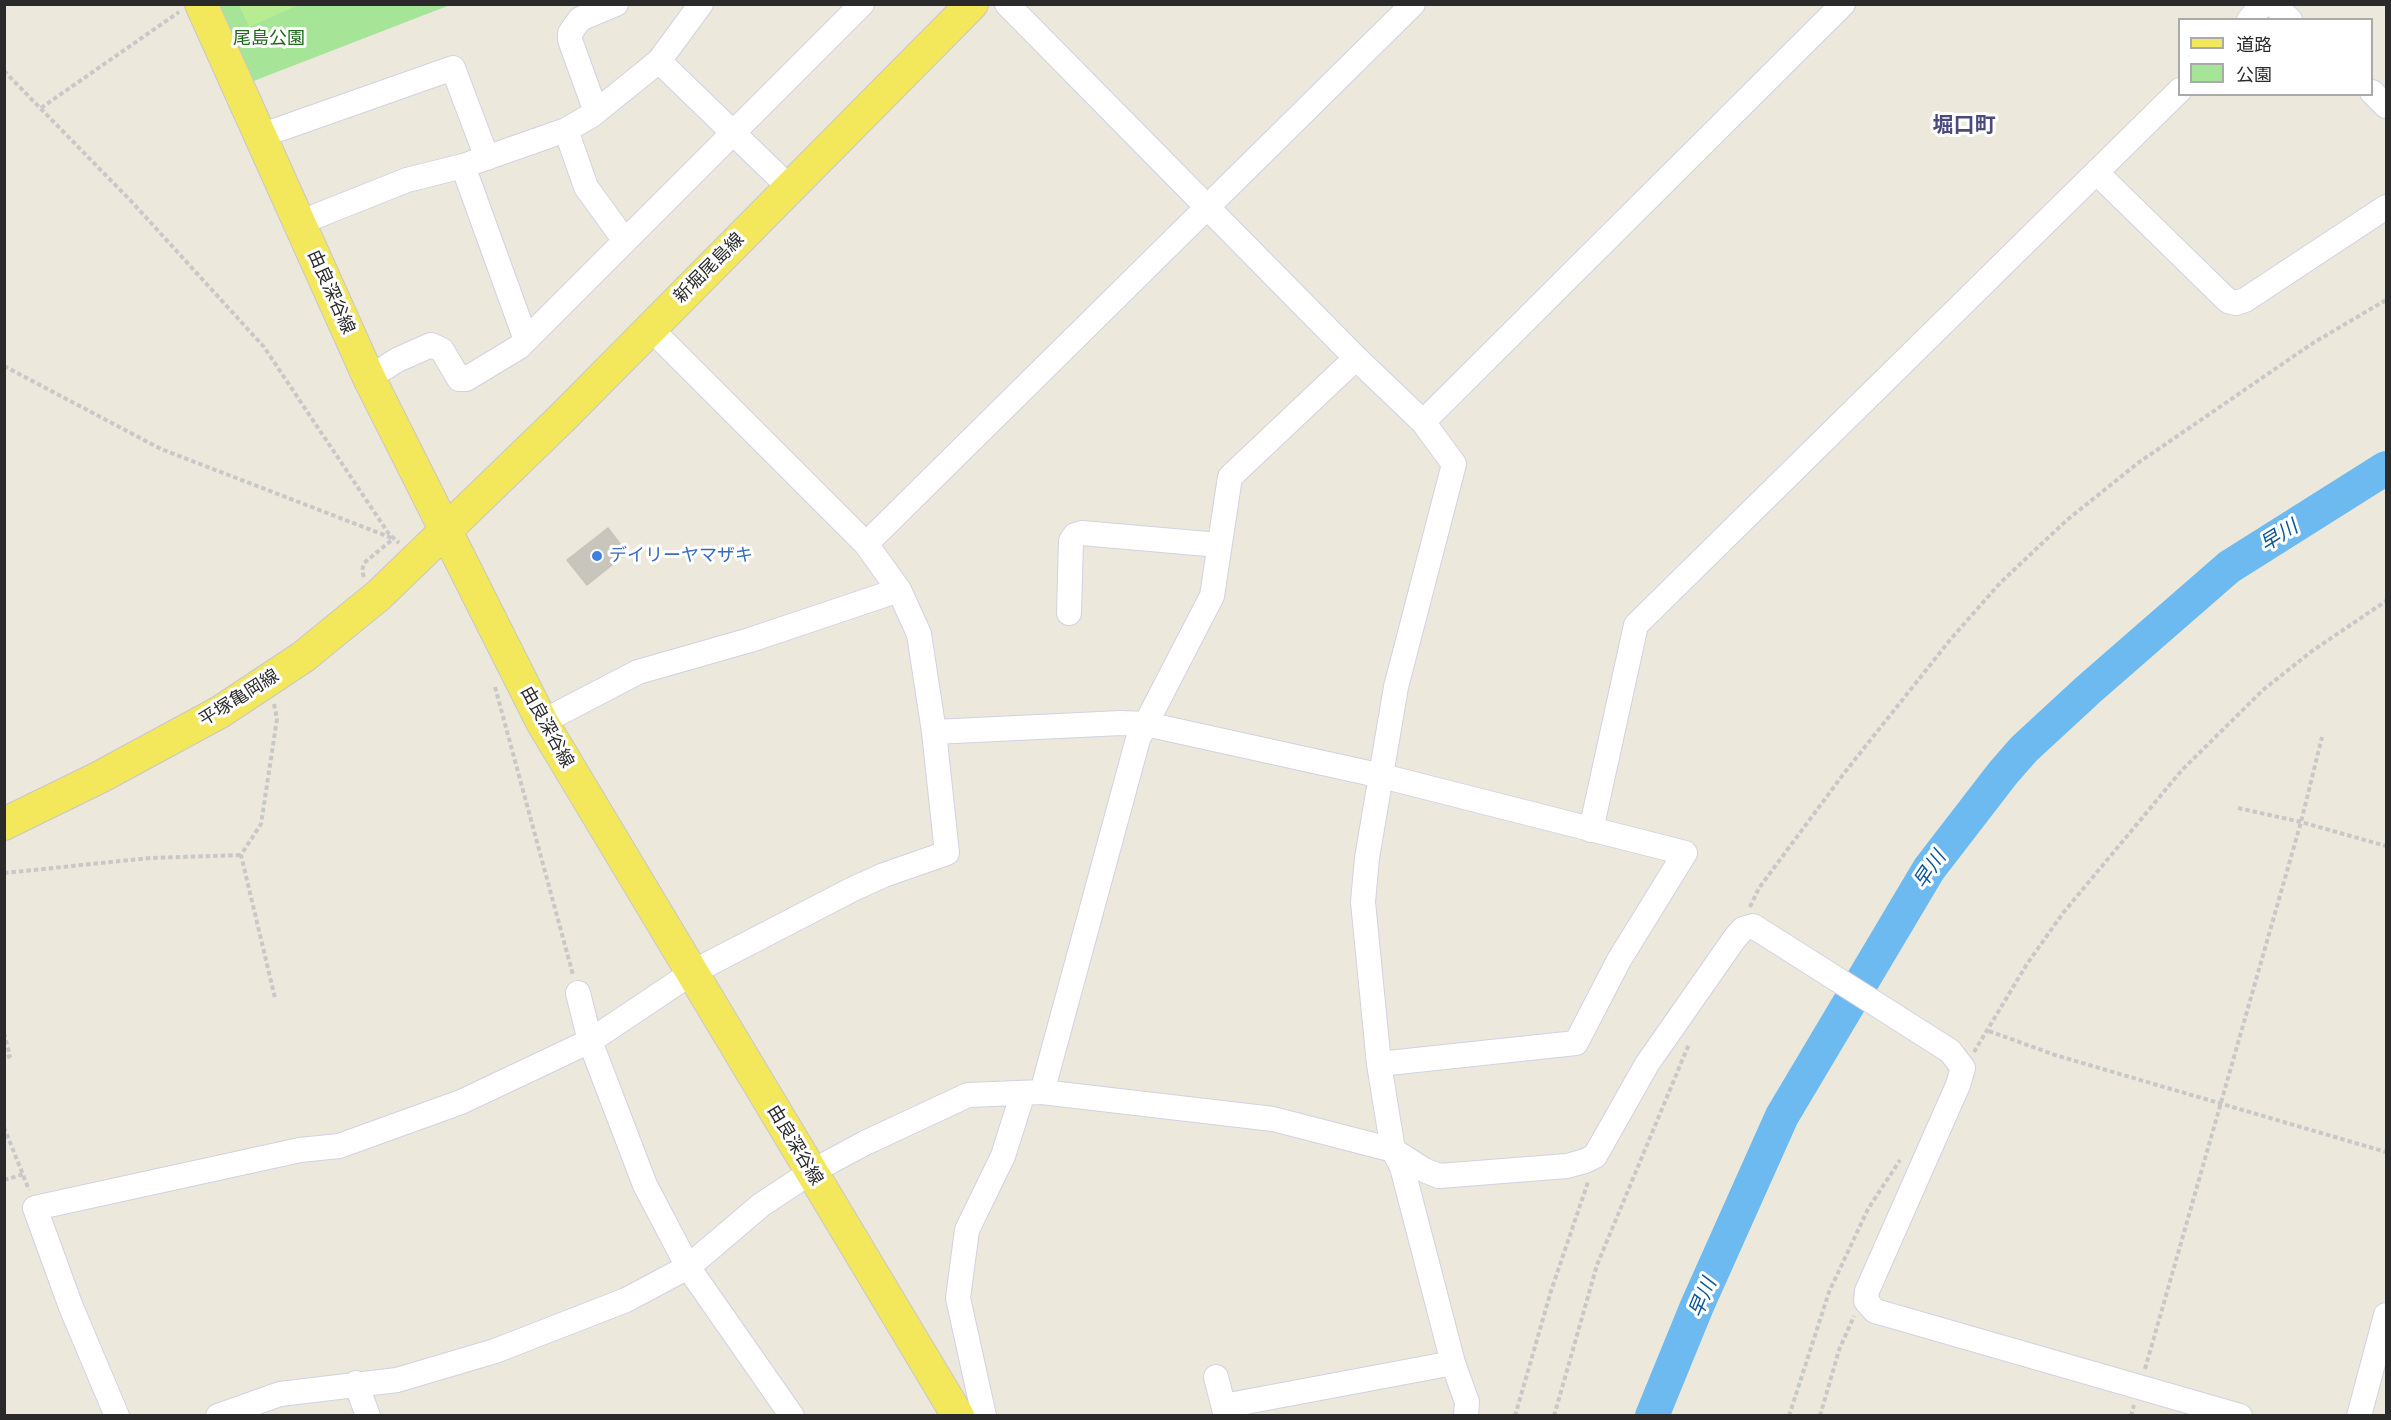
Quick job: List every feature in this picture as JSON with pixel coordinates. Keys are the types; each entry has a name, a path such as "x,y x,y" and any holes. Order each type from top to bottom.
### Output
{"main road":[{"name":"新堀尾島線","path":"446,532 972,4"},
{"name":"由良深谷線","path":"190,8 260,136 369,378 542,722 958,1416"},
{"name":"平塚亀岡線","path":"4,824 170,739 264,684 303,657 379,595 446,532"}],"street":[{"path":"596,112 570,40 570,33 580,19 616,4"},
{"path":"299,223 407,180 463,166 566,130 596,112 659,61 701,4"},
{"path":"369,378 397,360 431,345 442,350 459,379 466,379 526,340 862,4"},
{"path":"1007,4 1356,358 1423,422 1454,464 1396,687 1367,858 1363,902 1379,1064 1393,1150 1402,1167 1453,1363 1467,1402 1466,1416"},
{"path":"866,544 1413,4"},
{"path":"1423,422 1843,4"},
{"path":"2251,18 2263,4"},
{"path":"2273,4 2288,18"},
{"path":"659,61 790,188"},
{"path":"260,136 453,68 487,158"},
{"path":"1591,830 1636,625 2178,92"},
{"path":"2373,93 2386,105"},
{"path":"566,130 586,187 625,241"},
{"path":"463,166 526,340"},
{"path":"2097,173 2228,301 2236,303 2245,300 2386,207"},
{"path":"117,1416 71,1307 35,1208 288,1152 339,1146 460,1102 590,1041 693,972 853,889 884,875 947,853 934,732 919,634 899,590 866,544 650,328"},
{"path":"984,1416 958,1298 967,1230 1032,1092 1138,739 1212,596 1230,477 1356,358"},
{"path":"1069,613 1071,542 1076,535 1082,533 1219,545"},
{"path":"542,722 638,672 750,640 899,590"},
{"path":"934,732 1121,723 1146,724 1382,776 1685,853 1619,960 1576,1043 1379,1064"},
{"path":"218,1416 280,1394 356,1383 397,1380 495,1351 626,1300 688,1267 761,1205 811,1172 865,1143 968,1095 1032,1092 1273,1119 1393,1150 1424,1170 1440,1176 1567,1166 1595,1156 1647,1064 1735,938 1743,929 1753,926 1767,933 1956,1059 1951,1102 1867,1291 1866,1301 1875,1311 2139,1389 2240,1416"},
{"path":"578,993 590,1041 645,1185 688,1267 792,1416"},
{"path":"2359,1416 2382,1346 2386,1315"},
{"path":"1216,1377 1225,1411 1453,1363"},
{"path":"356,1383 368,1416"}],"path":[{"path":"41,108 190,8"},
{"path":"4,71 131,201 264,347 394,538 402,546"},
{"path":"1759,888 1845,772 1950,640 2000,583 2067,520 2138,463 2242,389 2313,343 2386,300"},
{"path":"4,366 161,449 394,538"},
{"path":"1956,1059 1988,1030 2027,964 2063,913 2182,770 2263,690 2320,645 2386,601"},
{"path":"264,684 273,701 277,718 261,824 241,855 275,998"},
{"path":"495,686 578,993"},
{"path":"2139,1389 2301,822 2322,736"},
{"path":"2238,808 2301,822 2386,846"},
{"path":"4,873 150,858 241,855"},
{"path":"1988,1030 2055,1055 2386,1152"},
{"path":"4,1033 10,1056 4,1058"},
{"path":"1554,1416 1597,1265 1675,1073 1694,1033"},
{"path":"4,1127 24,1174 35,1208"},
{"path":"1790,1416 1829,1292 1868,1209 1904,1154"},
{"path":"1515,1416 1595,1156"},
{"path":"4,1180 24,1174"},
{"path":"1821,1416 1839,1350 1855,1315 1866,1301"}],"green space":[{"name":"尾島公園","path":"217,5 450,5 251,82"},
{"path":"239,5 299,5 249,27"}],"building":[{"name":"デイリーヤマザキ","path":"608,528 627,553 587,585 567,560"}],"waterway":[{"name":"早川","path":"1652,1416 1697,1306 1782,1116 1929,869 2003,773 2024,749 2089,689 2229,567 2386,468"}],"place":[{"name":"デイリーヤマザキ","path":"597,556"}],"district":[{"name":"堀口町","path":"1964,126"}]}
